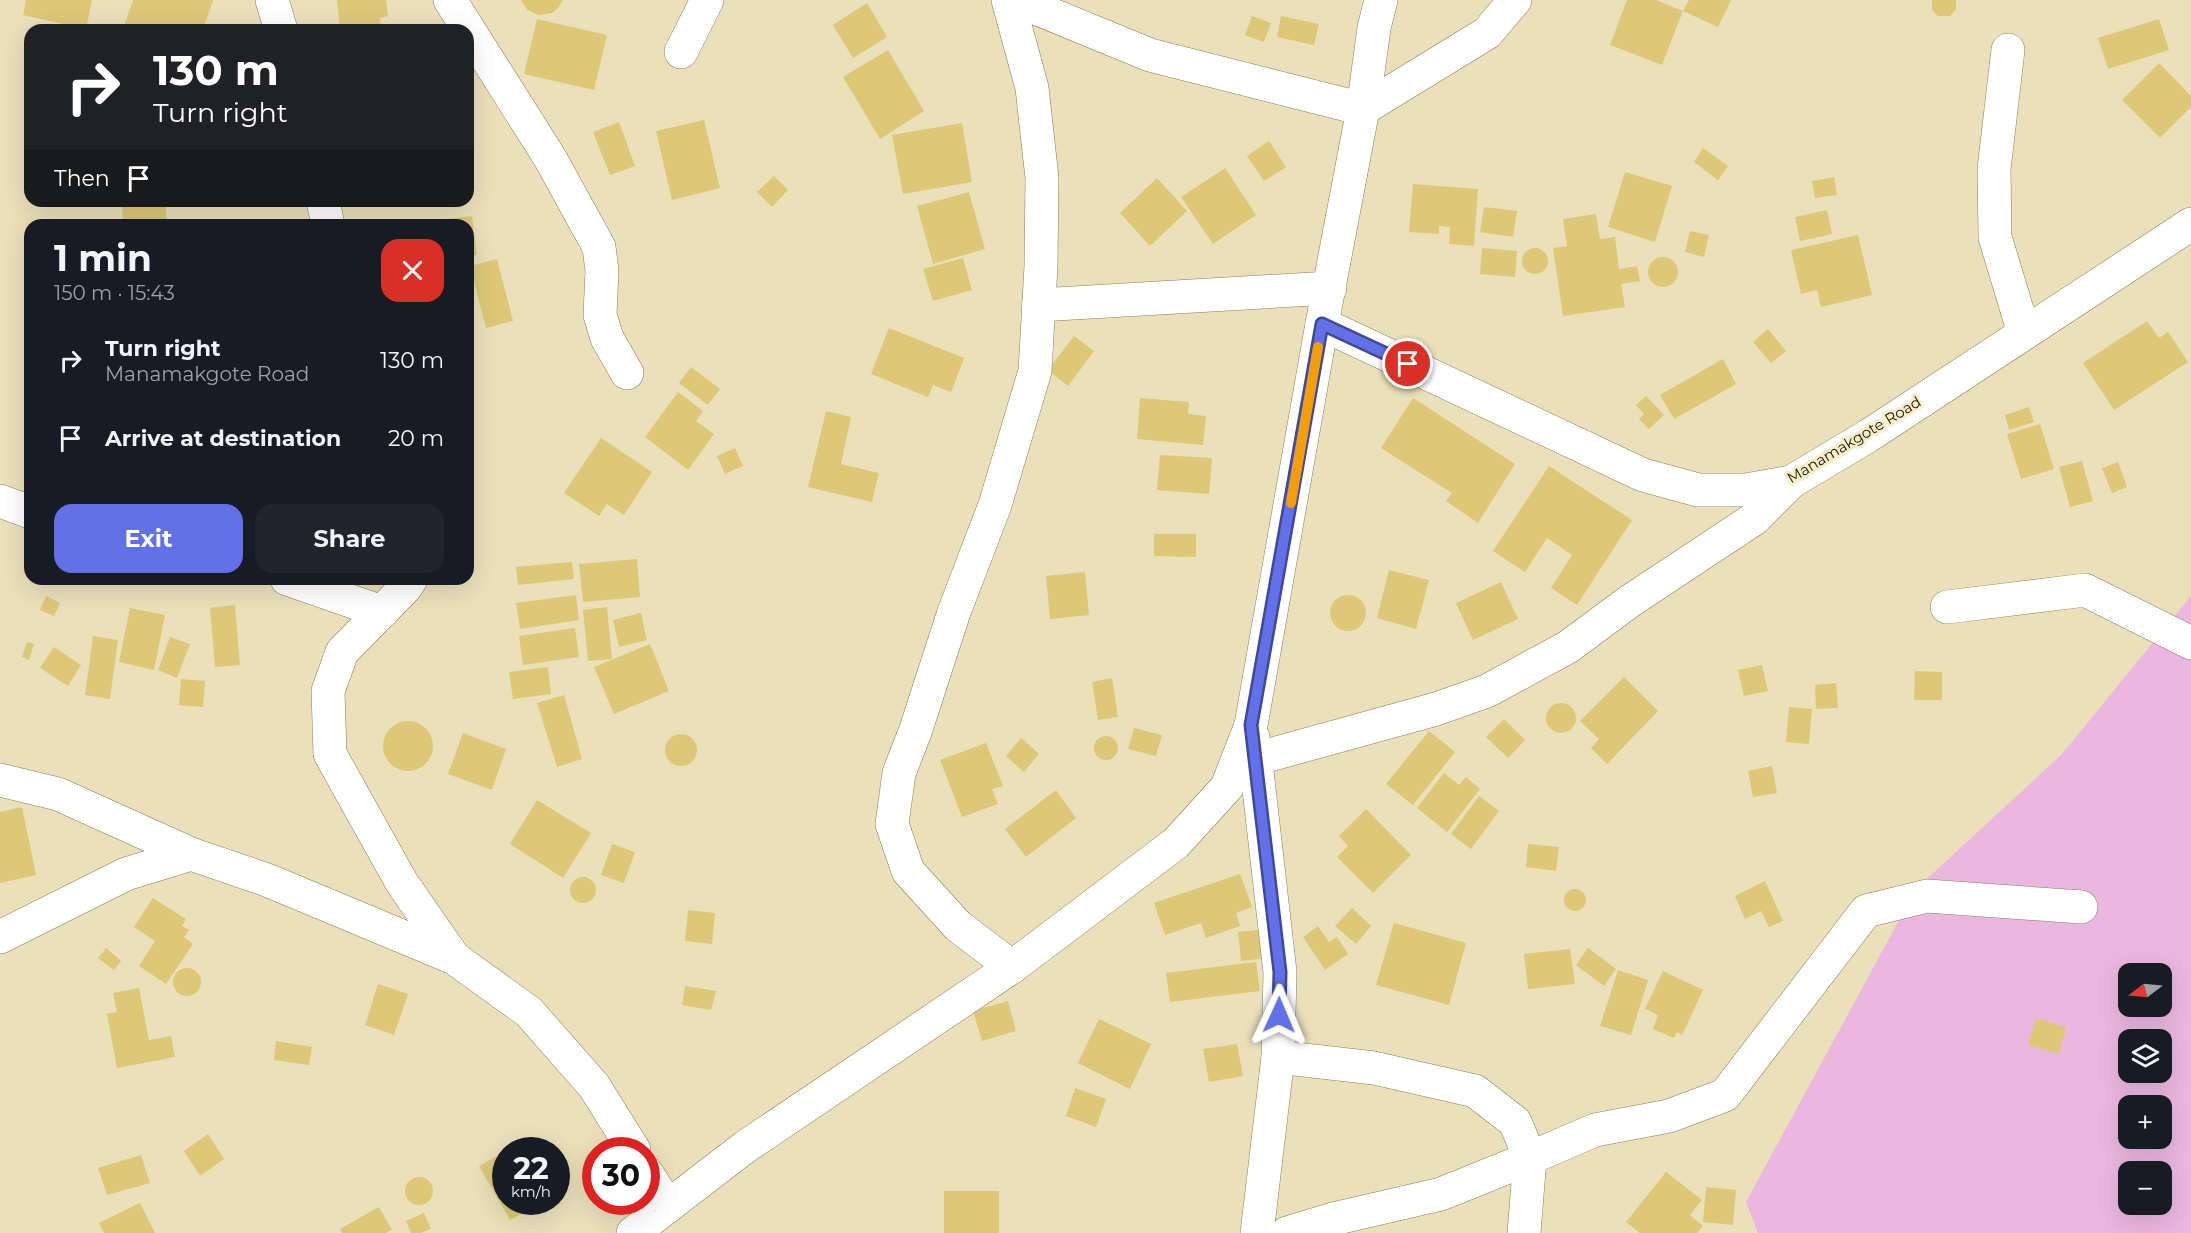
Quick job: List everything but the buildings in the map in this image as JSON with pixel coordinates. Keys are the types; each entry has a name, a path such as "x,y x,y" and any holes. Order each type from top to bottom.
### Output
{"street":[{"path":"272,0 279,24"},
{"path":"450,0 465,24"},
{"path":"681,52 707,0"},
{"path":"1008,0 1032,88 1042,178 1035,370 995,505 954,612 915,732 899,773 892,824 908,871 958,926 1012,967"},
{"path":"1016,0 1150,55 1363,109 1487,33 1515,0"},
{"path":"633,1233 745,1148 1012,967 1176,843 1227,787 1251,725 1322,324 1363,109 1374,28 1381,0"},
{"path":"474,38 550,159 599,247 602,271 600,315 606,338 627,372"},
{"path":"2008,50 1994,169 1995,237 2024,333"},
{"name":"Manamakgote Road","path":"1322,324 1643,476 1698,490 1746,490 1791,482 1868,435 2191,224"},
{"path":"1038,305 1330,288"},
{"path":"1255,759 1436,709 1487,691 1568,647 1630,601 1754,519 1791,482"},
{"path":"0,501 24,510"},
{"path":"304,585 382,612"},
{"path":"407,585 342,652 328,691 330,754 402,883 454,958"},
{"path":"1947,607 2085,590 2191,643"},
{"path":"1251,725 1280,972 1278,1057 1257,1233"},
{"path":"0,780 58,794 190,854 267,880 454,958 529,1012 594,1086 625,1137"},
{"path":"0,937 126,874 190,854"},
{"path":"1287,1233 1334,1219 1441,1194 1596,1130 1669,1116 1725,1095 1866,910 1927,896 2081,907"},
{"path":"1278,1057 1374,1068 1475,1090 1515,1122 1530,1158 1524,1233"},
{"path":"660,1194 668,1206"}],"shaded area":[{"path":"2191,596 2191,1233 1758,1233 1746,1202 1916,889 2062,754"}],"slow traffic":[{"path":"1291,503 1318,347"}],"route":[{"path":"1279,1015 1280,972 1251,725 1322,324 1408,364"}]}
